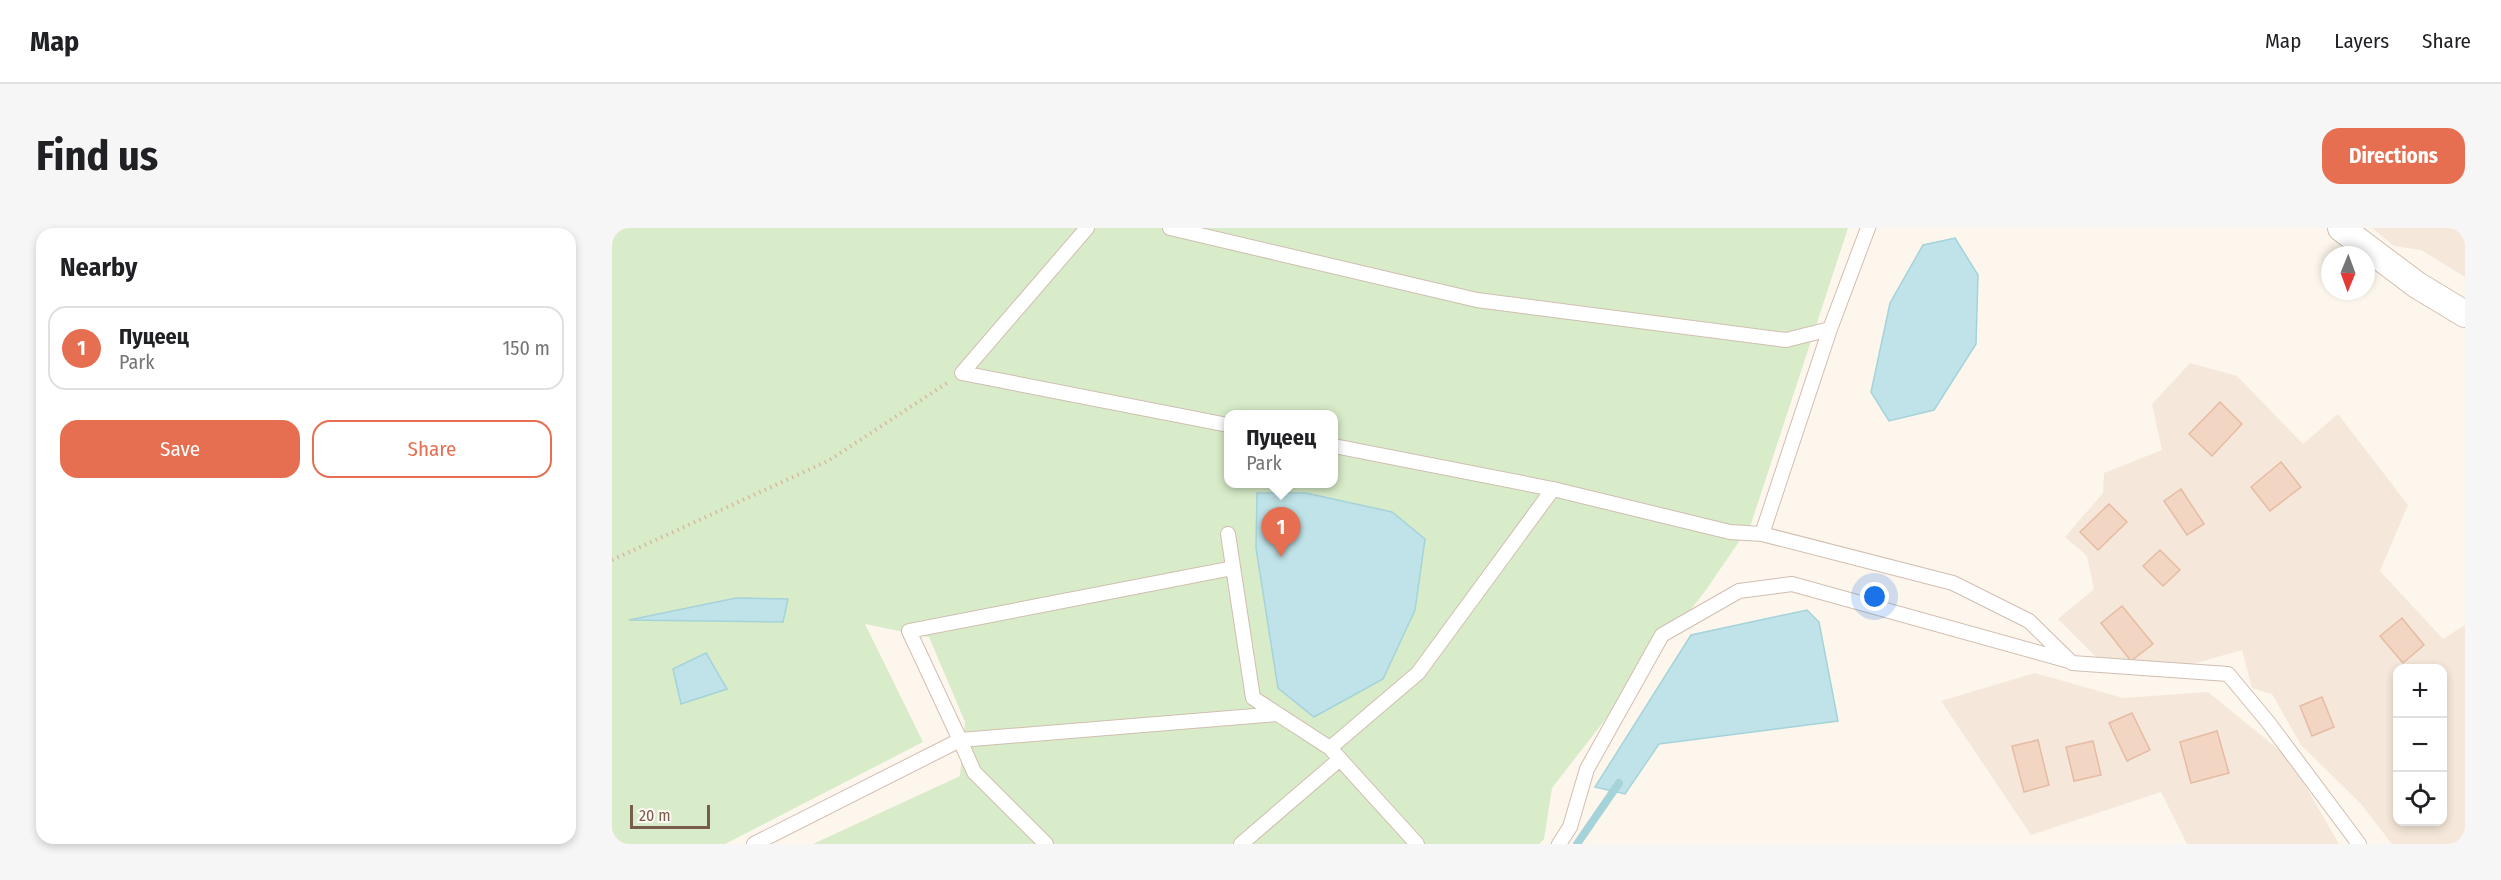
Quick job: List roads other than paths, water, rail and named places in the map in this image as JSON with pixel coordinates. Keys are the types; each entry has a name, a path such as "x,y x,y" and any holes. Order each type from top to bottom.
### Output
{"street":[{"path":"2341,228 2417,285 2465,314"}],"lane":[{"path":"1087,228 962,373 1224,424"},
{"path":"1170,228 1477,300 1786,340 1830,329"},
{"path":"1762,534 1830,329 1868,228"},
{"path":"1338,447 1553,489 1730,532 1762,534 1953,584 2030,621 2072,663"},
{"path":"1241,844 1418,673 1553,489"},
{"path":"1228,534 1253,698 1335,754 1417,844"},
{"path":"1046,844 974,772 909,631 1233,568"},
{"path":"1559,844 1570,827 1587,769 1662,635 1739,591 1792,584 2072,663 2228,674 2268,722 2359,844"},
{"path":"754,844 960,740 1277,714"}],"water":[{"path":"1955,238 1978,275 1976,344 1934,410 1889,421 1871,392 1890,303 1923,245"},
{"path":"1257,493 1306,493 1392,512 1425,539 1415,610 1383,679 1314,717 1278,688 1256,548"},
{"path":"736,598 788,599 783,622 629,620"},
{"path":"1807,610 1819,622 1838,721 1659,744 1625,794 1595,787 1691,635"},
{"path":"706,653 727,689 681,704 673,669"}],"waterway":[{"path":"1577,844 1619,783"}],"place":[{"name":"Пуцеец","path":"1281,557"}]}
